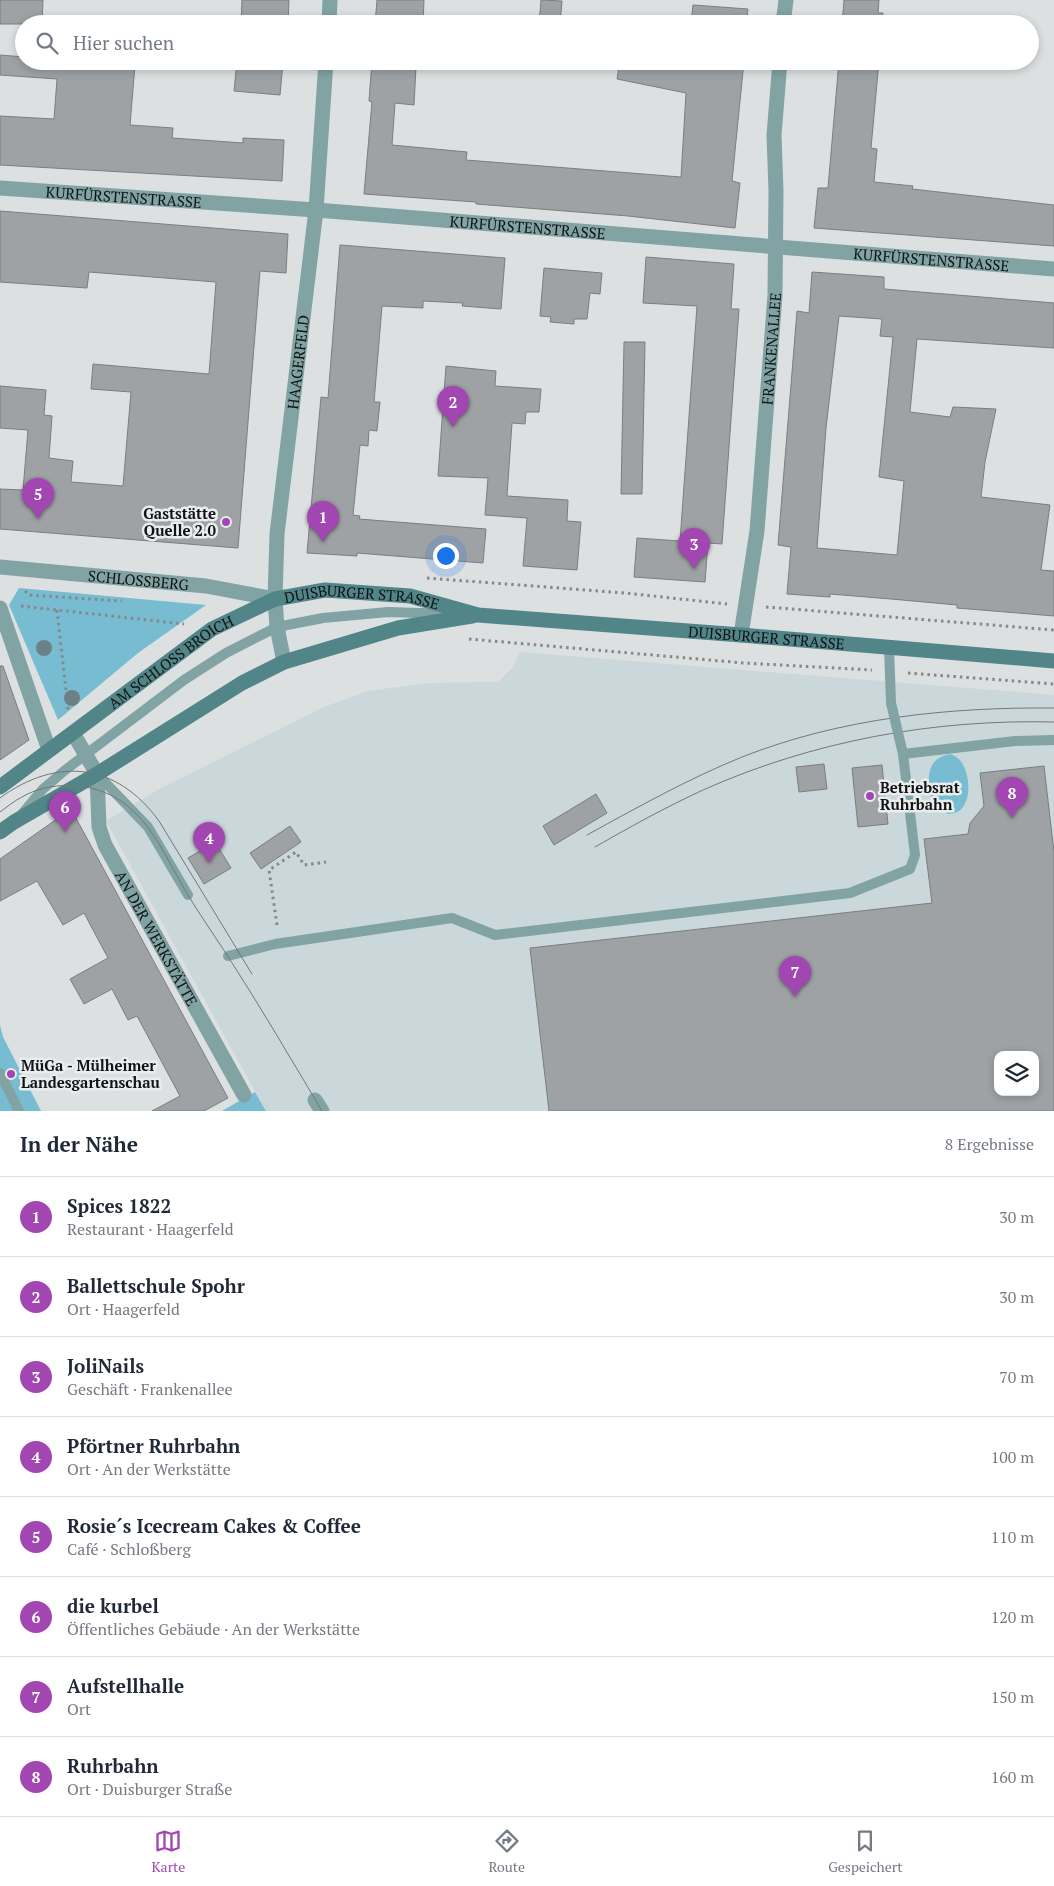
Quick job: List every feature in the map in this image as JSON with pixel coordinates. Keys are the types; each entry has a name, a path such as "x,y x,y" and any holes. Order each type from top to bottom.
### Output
{"main road":[{"name":"DUISBURGER STRASSE","path":"275,599 325,590 410,596 478,616 741,635 1054,661"},
{"name":"AM SCHLOSS BROICH","path":"0,787 212,629 275,599"},
{"name":"DUISBURGER STRASSE","path":"284,662 398,628 478,616"},
{"path":"0,832 97,774 222,695 284,662"}],"street":[{"path":"329,15 330,0"},
{"path":"784,15 786,0"},
{"name":"HAAGERFELD","path":"284,662 277,627 275,599 277,534 316,210 325,70"},
{"name":"FRANKENALLEE","path":"741,635 757,531 775,295 774,135 779,70"},
{"name":"KURFÜRSTENSTRASSE","path":"0,188 316,210 1054,269"},
{"name":"SCHLOSSBERG","path":"0,567 206,586 275,599"},
{"path":"0,608 49,750"},
{"path":"73,733 97,774"},
{"name":"AN DER WERKSTÄTTE","path":"97,774 98,827 105,845 244,1095"}],"lane":[{"path":"14,822 43,788 203,666 277,627 323,618 388,612 478,616"},
{"path":"228,956 280,943 452,918 495,935 850,892 910,869 915,855 904,754 892,703 889,647"},
{"path":"904,754 1015,742 1054,740"},
{"path":"97,774 148,827 188,895"},
{"path":"0,1072 18,1111"}],"path":[{"path":"422,577 746,606 1054,630"},
{"path":"29,595 127,601"},
{"path":"19,606 186,624 212,629"},
{"path":"57,610 68,708 64,716"},
{"path":"464,638 744,662 1054,684"},
{"path":"280,943 269,870 296,852 304,865 326,862"}],"shaded area":[{"path":"19,588 206,605 138,653 58,720 9,605"},
{"path":"520,652 1054,695 1054,1111 266,1111 106,821 161,788 324,707 368,691 428,683 498,682 513,667"},
{"path":"950,754 957,757 965,768 968,781 968,795 963,807 958,812 948,814 934,806 929,774 935,761"},
{"name":"MüGa - Mülheimer Landesgartenschau","path":"0,1025 3,1037 41,1111 0,1111"},
{"path":"255,1092 266,1111 222,1111"}],"building":[{"path":"0,0 43,0 42,15 15,15 15,24 0,24"},
{"path":"242,0 289,0 288,15 241,15"},
{"path":"377,0 424,0 423,15 376,15"},
{"path":"541,0 562,1 561,15 540,15"},
{"path":"844,0 879,0 878,13 883,13 883,15 843,15"},
{"path":"693,5 748,9 747,15 692,15"},
{"path":"0,55 15,56 15,70 135,70 130,125 173,128 172,138 243,143 243,138 284,140 282,181 0,165 0,116 54,119 57,79 0,75"},
{"path":"236,70 282,70 280,95 234,91"},
{"path":"371,70 416,70 414,105 395,103 392,145 467,152 466,160 681,177 686,93 617,79 618,70 743,70 732,181 740,183 735,228 628,216 476,204 476,202 364,194 372,102 369,101"},
{"path":"838,70 878,70 871,148 877,149 874,182 913,186 912,189 1054,205 1054,246 814,228 818,188 828,188"},
{"path":"0,211 288,234 286,273 260,271 238,548 0,529 0,489 23,490 28,430 0,428 0,386 46,390 44,415 52,416 49,458 73,461 71,482 123,486 131,392 91,389 93,364 209,374 216,282 89,272 87,288 0,282"},
{"path":"340,245 505,258 501,309 462,306 463,303 423,301 423,308 382,306 374,402 380,402 377,431 369,430 368,446 360,445 353,515 360,516 359,519 486,529 483,563 357,553 357,556 307,553 321,397 328,398"},
{"path":"646,257 734,264 731,309 739,309 722,544 708,543 705,582 634,577 637,538 680,541 697,306 643,303"},
{"path":"544,268 602,273 600,294 590,293 587,319 574,319 574,324 550,322 551,317 540,316"},
{"path":"812,272 884,277 884,289 1054,303 1054,348 917,339 910,412 950,417 953,407 996,409 985,462 981,497 1050,505 1041,570 1054,571 1054,616 957,608 957,605 891,599 830,594 830,597 787,594 791,547 778,545 797,311 809,313","holes":["839,316 882,319 880,336 893,337 879,477 904,481 897,555 817,548 826,428"]},
{"path":"624,342 645,342 642,494 621,494"},
{"path":"446,366 496,371 495,386 541,389 539,412 526,412 525,424 512,423 507,496 568,500 567,521 581,522 577,570 523,566 527,518 485,515 488,478 438,476"},
{"path":"0,666 3,666 29,740 0,760"},
{"path":"824,764 827,789 799,792 796,767"},
{"name":"Betriebsrat Ruhrbahn","path":"882,765 888,824 858,827 852,768"},
{"path":"1044,766 1054,852 1054,1111 549,1111 530,948 932,903 924,839 968,834 970,823 984,806 980,773"},
{"path":"596,794 607,813 554,845 543,826"},
{"path":"71,809 228,1098 204,1111 152,1111 180,1096 137,1016 128,1020 112,989 84,1004 70,979 108,958 84,913 63,925 37,881 0,901 0,859"},
{"path":"290,826 301,842 261,869 250,853"},
{"path":"215,842 231,868 204,884 188,858"}],"tram line":[{"path":"587,835 663,794 742,757 818,733 857,724 935,713 1015,708 1054,708"},
{"path":"595,847 648,817 703,790 787,758 830,746 874,736 964,724 1054,722"},
{"path":"0,798 21,785 43,776 64,772 85,772 105,777 124,787 142,802 159,821 252,974"},
{"path":"0,812 16,800 33,792 56,786 82,786 94,789 116,798 129,807 158,842 188,895 322,1111"}],"place":[{"name":"Ballettschule Spohr","path":"453,427"},
{"name":"Rosie´s Icecream Cakes & Coffee","path":"38,519"},
{"name":"Gaststätte Quelle 2.0","path":"226,522"},
{"name":"Spices 1822","path":"323,542"},
{"name":"JoliNails","path":"694,569"},
{"name":"Betriebsrat Ruhrbahn","path":"870,796"},
{"name":"Ruhrbahn","path":"1012,818"},
{"name":"die kurbel","path":"65,832"},
{"name":"Pförtner Ruhrbahn","path":"209,863"},
{"name":"Aufstellhalle","path":"795,997"},
{"name":"MüGa - Mülheimer Landesgartenschau","path":"11,1074"}]}
